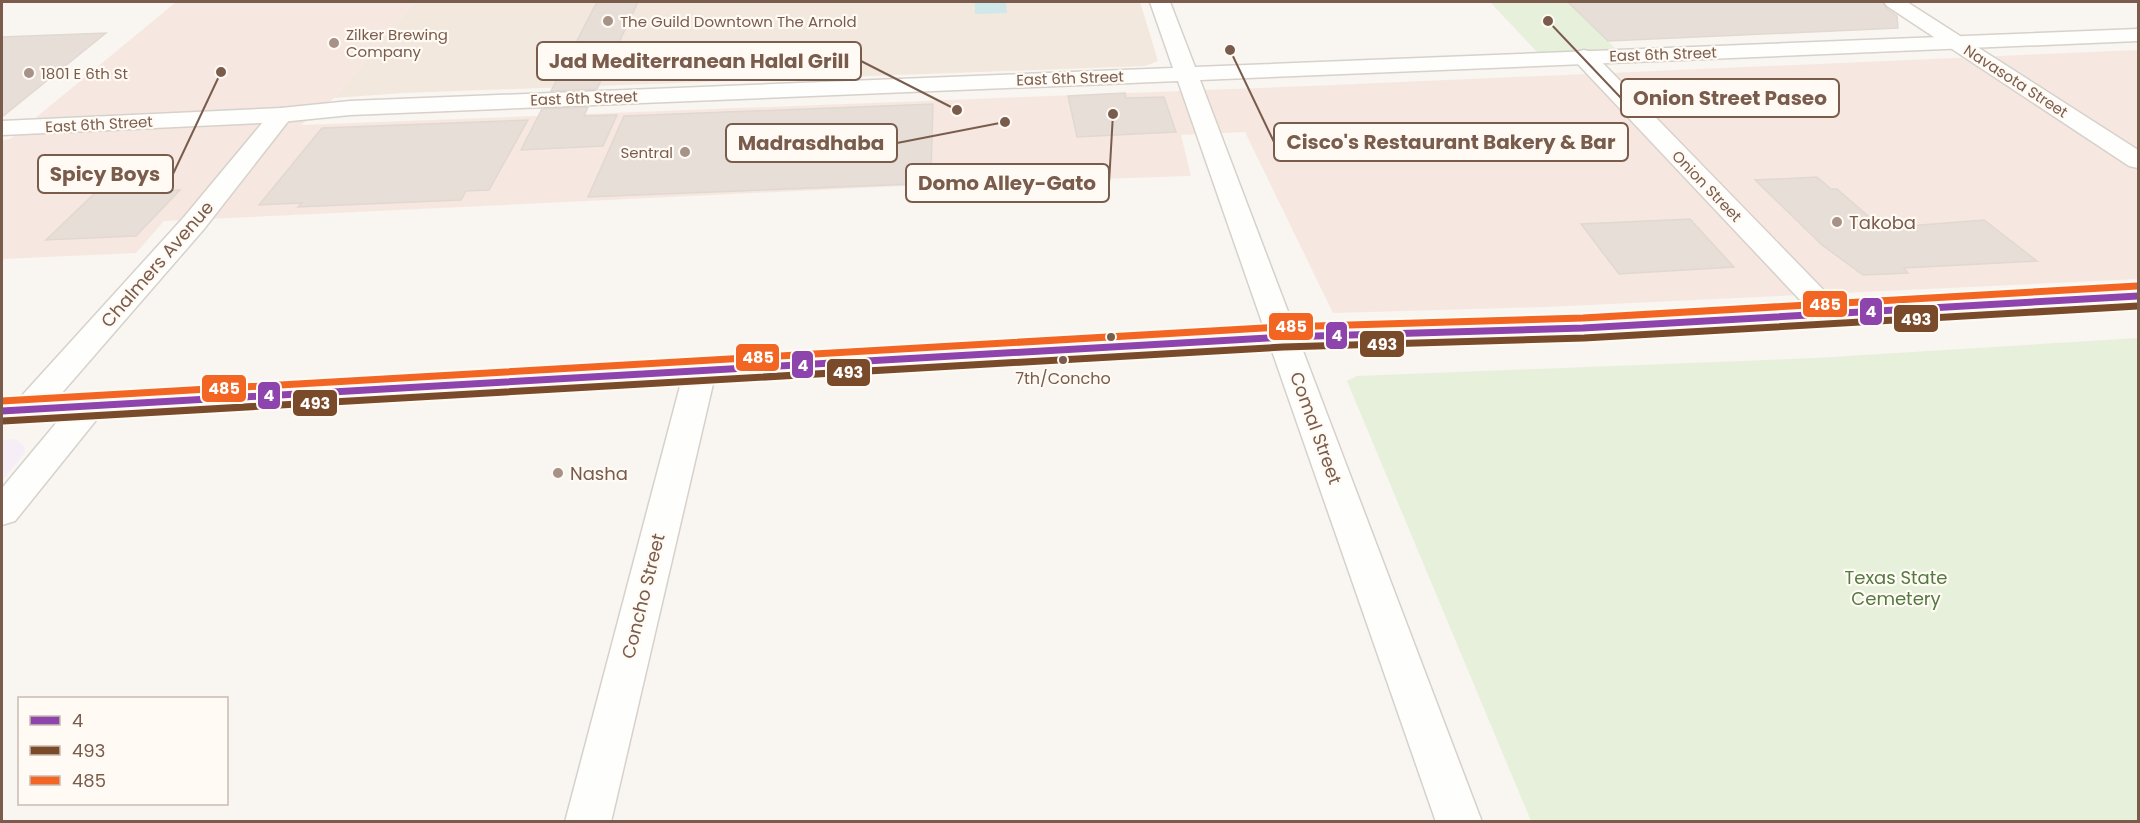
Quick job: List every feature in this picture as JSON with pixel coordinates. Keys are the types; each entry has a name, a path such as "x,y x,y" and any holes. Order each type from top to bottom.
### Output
{"main road":[{"path":"15,410 1283,337 1583,328 2139,296"}],"street":[{"name":"Comal Street","path":"1160,2 1460,822"},
{"name":"Navasota Street","path":"1894,2 2139,161"},
{"name":"East 6th Street","path":"2,128 281,115 350,108 2139,35"},
{"name":"Onion Street","path":"1584,57 1830,314"},
{"name":"Chalmers Avenue","path":"15,410 194,223 281,115"},
{"name":"Concho Street","path":"588,822 700,371"},
{"path":"2,512 89,406"}],"shaded area":[{"path":"176,2 414,2 334,98 301,125 1310,86 2138,50 2138,279 1547,307 1333,313 1245,132 1181,135 1191,176 946,184 164,221 136,253 2,259 2,140 10,139"},
{"path":"414,2 1140,2 1158,61 1145,66 403,93 334,98"},
{"path":"16,439 25,447 24,454 2,481 2,440"}],"green space":[{"path":"1490,2 1568,2 1617,50 1538,53"},
{"name":"Texas State Cemetery","path":"2138,338 2138,821 1531,821 1347,381 1357,376 1816,358"}],"water":[{"path":"975,2 1006,2 1007,13 975,14"}],"building":[{"name":"The Guild Downtown The Arnold","path":"597,2 638,2 597,89 551,91"},
{"path":"1568,2 1882,2 1897,16 1898,28 1608,41"},
{"name":"1801 E 6th St","path":"106,33 2,117 2,37"},
{"path":"1125,93 1126,98 1164,97 1176,132 1077,137 1068,96"},
{"name":"Sentral","path":"933,104 931,174 914,175 914,184 588,197 624,116"},
{"path":"588,107 584,116 617,115 603,146 521,150 542,109"},
{"path":"528,120 489,190 466,191 461,200 298,207 302,203 259,205 322,128"},
{"path":"1817,177 1831,189 1837,189 1882,228 1984,220 2037,261 1904,268 1908,273 1863,275 1822,245 1755,180"},
{"path":"180,190 136,236 46,240 95,193"},
{"path":"1690,219 1734,267 1619,274 1581,224"}],"transit line":[{"name":"485","path":"2,401 1282,327 1583,318 2137,286"},
{"name":"4","path":"2,411 1283,337 1583,328 2138,296"},
{"name":"493","path":"3,421 1283,347 1584,338 2138,306"}],"place":[{"name":"The Guild Downtown The Arnold","path":"608,21"},
{"name":"Onion Street Paseo","path":"1548,21"},
{"name":"Zilker Brewing Company","path":"334,43"},
{"name":"Cisco's Restaurant Bakery & Bar","path":"1230,50"},
{"name":"Spicy Boys","path":"221,72"},
{"name":"1801 E 6th St","path":"29,73"},
{"name":"Jad Mediterranean Halal Grill","path":"957,110"},
{"name":"Domo Alley-Gato","path":"1113,114"},
{"name":"Madrasdhaba","path":"1005,122"},
{"name":"Sentral","path":"685,152"},
{"name":"Takoba","path":"1837,222"},
{"name":"7th/Concho","path":"1063,360"},
{"name":"Nasha","path":"558,473"}]}
